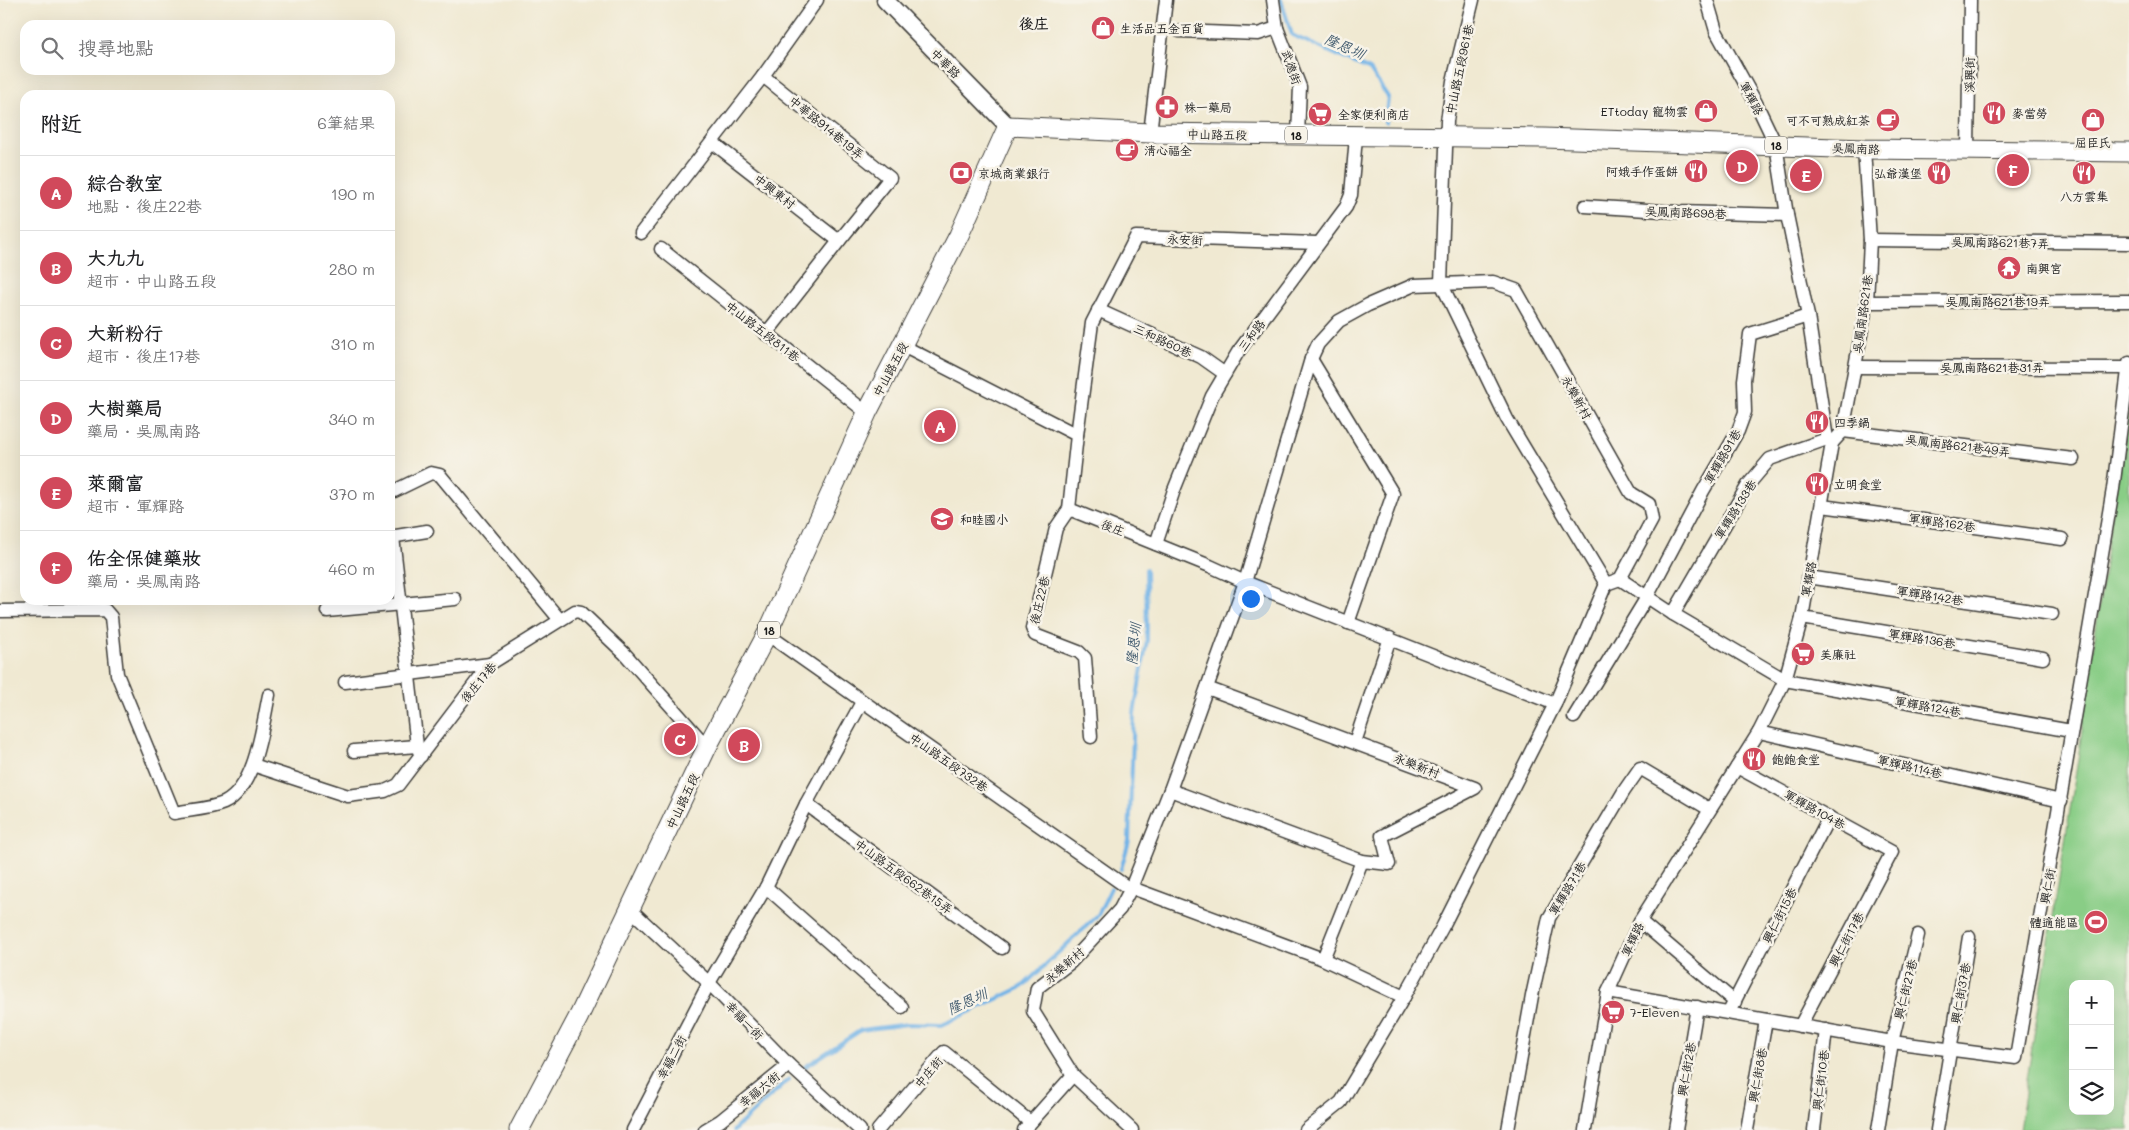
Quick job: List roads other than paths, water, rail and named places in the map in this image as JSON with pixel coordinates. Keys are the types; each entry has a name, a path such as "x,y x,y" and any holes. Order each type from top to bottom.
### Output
{"main road":[{"name":"中華路","path":"885,0 1008,126"},
{"name":"中山路五段","path":"519,1130 579,1016 707,747 767,634 867,412 903,346 959,235 1008,126 1150,133 1584,140"},
{"name":"吳鳳南路","path":"1584,140 1864,149 2129,152"}],"street":[{"path":"641,233 763,76 817,0"},
{"path":"1150,133 1166,0"},
{"name":"武德街","path":"1273,0 1277,28 1300,86 1298,135"},
{"name":"中山路五段961巷","path":"1446,138 1453,81 1474,0"},
{"name":"軍輝路","path":"1585,1130 1608,992 1640,921 1759,732 1785,680 1802,618 1822,506 1830,441 1808,316 1787,215 1776,145 1756,103 1716,31 1707,0"},
{"name":"溪興街","path":"1968,151 1970,0"},
{"path":"1179,31 1258,34 1277,28"},
{"name":"中華路914巷19弄","path":"763,76 890,178 838,240"},
{"name":"三和路","path":"1156,544 1174,490 1212,396 1238,352 1277,303 1317,243 1346,207 1351,195 1356,137"},
{"path":"1446,138 1441,283 1507,419 1606,584"},
{"name":"中興東村","path":"712,142 838,240"},
{"name":"吳鳳南路621巷","path":"1843,431 1867,302 1870,240 1864,149"},
{"name":"吳鳳南路698巷","path":"1585,206 1678,212 1787,215"},
{"name":"永安街","path":"1098,310 1136,237 1317,243"},
{"path":"766,334 838,240"},
{"name":"吳鳳南路621巷7弄","path":"1870,240 2129,243"},
{"name":"中山路五段811巷","path":"661,249 766,334 867,412"},
{"name":"永樂新村","path":"1132,1130 1072,1074 1033,1011 1037,988 1071,962 1120,909 1131,888 1170,790 1245,582 1311,359 1318,344 1339,321 1368,305 1414,285 1493,282 1516,290 1631,493 1649,504 1652,520 1620,579"},
{"name":"吳鳳南路621巷19弄","path":"1867,302 2129,301"},
{"name":"三和路60巷","path":"1098,310 1201,358 1225,374"},
{"name":"後庄22巷","path":"1091,737 1085,658 1079,652 1034,635 1032,628 1056,528 1069,509 1092,323 1098,310"},
{"name":"軍輝路91巷","path":"1574,717 1647,597 1702,491 1738,431 1744,412 1744,380 1750,334 1808,316"},
{"path":"903,346 1077,435"},
{"path":"1311,359 1393,494 1348,623"},
{"name":"興仁街","path":"1608,992 1697,1007 1732,1007 1766,1020 1892,1042 2016,1058 2062,801 2071,731 2113,489 2129,363"},
{"name":"吳鳳南路621巷31弄","path":"1855,367 2128,368"},
{"path":"1830,441 1843,431"},
{"name":"吳鳳南路621巷49弄","path":"1843,431 2073,458"},
{"name":"軍輝路133巷","path":"1674,614 1748,485 1770,459 1830,441"},
{"path":"395,490 431,472 440,475 560,620"},
{"name":"軍輝路162巷","path":"1822,506 2062,539"},
{"name":"後庄","path":"1069,509 1156,544"},
{"path":"395,536 426,531"},
{"path":"1156,544 1245,582 1555,704"},
{"path":"354,751 419,751 395,567"},
{"name":"軍輝路142巷","path":"1808,577 2052,614"},
{"path":"1306,1130 1341,1102 1404,997 1443,926 1555,704 1606,584 1620,579 1674,614 1785,680"},
{"path":"395,604 455,599"},
{"path":"326,611 389,605"},
{"path":"0,611 105,610 111,617 118,674 174,813 223,803 238,793 252,765 269,695"},
{"name":"後庄17巷","path":"252,765 348,796 385,791 398,785 419,751 490,664 575,611 581,612 624,654 707,747"},
{"name":"軍輝路136巷","path":"1802,618 2043,658"},
{"name":"中山路五段732巷","path":"767,634 1131,888"},
{"path":"1355,742 1390,638"},
{"path":"345,682 490,664"},
{"name":"軍輝路124巷","path":"1785,680 2071,731"},
{"name":"永樂新村","path":"1170,790 1362,861 1389,864 1382,836 1475,788 1207,688"},
{"path":"710,984 766,887 806,804 862,702"},
{"name":"軍輝路114巷","path":"1759,732 2062,801"},
{"name":"軍輝路104巷","path":"1737,767 1892,852"},
{"name":"軍輝路71巷","path":"1508,1130 1532,996 1549,918 1624,791 1640,768 1709,809"},
{"name":"中山路五段662巷15弄","path":"806,804 1002,948"},
{"name":"興仁街15巷","path":"1732,1007 1829,817"},
{"name":"興仁街17巷","path":"1800,1026 1892,852"},
{"path":"1322,959 1362,861"},
{"path":"766,887 902,1007"},
{"path":"1131,888 1322,959 1404,997"},
{"name":"幸福一街","path":"631,910 710,984 789,1065 860,1130"},
{"path":"1640,921 1732,1007"},
{"name":"興仁街27巷","path":"1878,1130 1892,1042 1918,936"},
{"name":"興仁街37巷","path":"1937,1130 1969,937"},
{"name":"幸福二街","path":"633,1130 710,984"},
{"name":"興仁街2巷","path":"1676,1130 1697,1007"},
{"name":"興仁街8巷","path":"1747,1130 1766,1020"},
{"name":"興仁街10巷","path":"1814,1130 1826,1030"},
{"name":"中庄街","path":"878,1130 944,1052 1027,1126"},
{"name":"幸福六街","path":"705,1130 720,1121 789,1065"},
{"path":"1027,1126 1072,1074"}],"waterway":[{"name":"隆恩圳","path":"1281,0 1292,35 1370,70 1388,97 1385,122"},
{"name":"隆恩圳","path":"1121,869 1129,841 1134,713 1147,640 1146,569"},
{"name":"隆恩圳","path":"799,1071 861,1030 908,1024 942,1025 1022,987 1098,915 1111,888"},
{"name":"隆恩圳","path":"734,1130 789,1079"}],"place":[{"name":"生活品五金百貨","path":"1103,28"},
{"name":"株一藥局","path":"1167,107"},
{"name":"ETtoday 寵物雲","path":"1706,111"},
{"name":"麥當勞","path":"1994,113"},
{"name":"全家便利商店","path":"1320,114"},
{"name":"可不可熟成紅茶","path":"1888,120"},
{"name":"屈臣氏","path":"2093,120"},
{"name":"清心福全","path":"1127,150"},
{"name":"大樹藥局","path":"1742,166"},
{"name":"佑全保健藥妝","path":"2013,170"},
{"name":"阿娥手作蛋餅","path":"1696,171"},
{"name":"京城商業銀行","path":"961,173"},
{"name":"弘爺漢堡","path":"1939,173"},
{"name":"八方雲集","path":"2084,173"},
{"name":"萊爾富","path":"1806,175"},
{"name":"南興宮","path":"2009,268"},
{"name":"四季鍋","path":"1817,422"},
{"name":"綜合教室","path":"940,426"},
{"name":"立明食堂","path":"1817,484"},
{"name":"和睦國小","path":"942,519"},
{"name":"美廉社","path":"1803,654"},
{"name":"大新粉行","path":"680,739"},
{"name":"大九九","path":"744,745"},
{"name":"飽飽食堂","path":"1754,759"},
{"name":"體適能區","path":"2096,922"},
{"name":"7-Eleven","path":"1613,1012"}],"district":[{"name":"後庄","path":"1034,23"}]}
